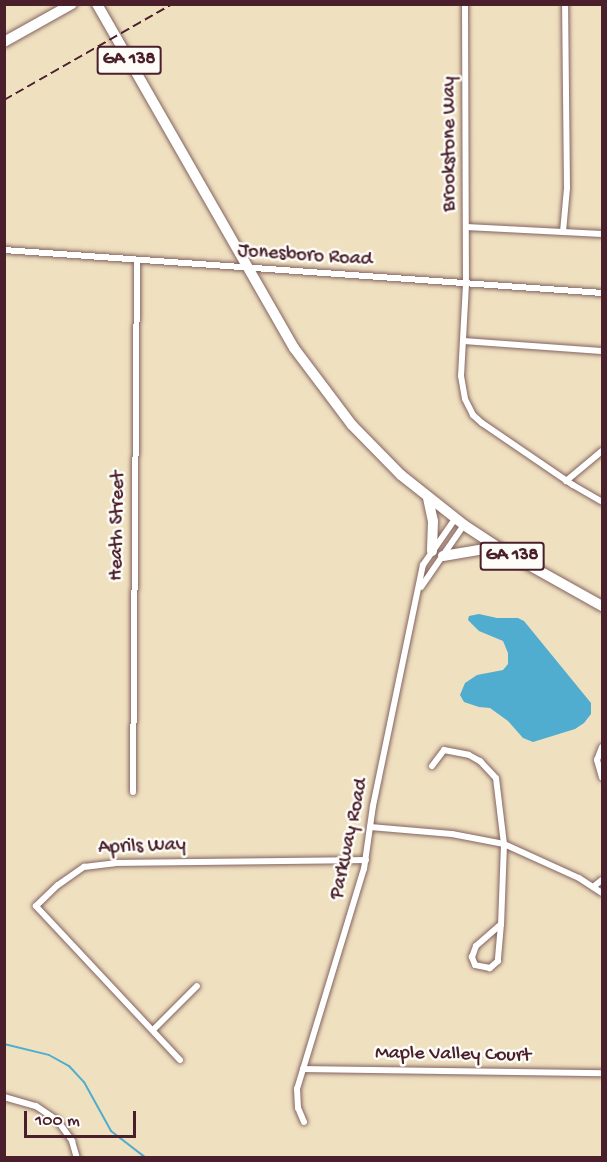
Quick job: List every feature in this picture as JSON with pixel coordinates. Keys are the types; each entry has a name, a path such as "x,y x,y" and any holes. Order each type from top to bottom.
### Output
{"main road":[{"path":"4,42 72,4"},
{"name":"GA 138","path":"97,4 294,348 329,397 375,450 428,498 459,522 497,547 603,606"},
{"path":"428,498 438,554 497,547"}],"street":[{"name":"Brookstone Way","path":"465,4 466,284 462,386 473,415 566,481 603,502"},
{"path":"563,232 567,188 565,4"},
{"path":"466,227 603,234"},
{"name":"Jonesboro Road","path":"4,250 603,293"},
{"name":"Heath Street","path":"133,792 138,260"},
{"path":"463,341 603,351"},
{"path":"566,481 603,451"},
{"name":"Parkway Road","path":"304,1122 296,1098 366,860 370,827 423,566 438,554 459,522"},
{"name":"Parkway Road","path":"417,593 459,522"},
{"path":"603,747 597,760 603,777"},
{"path":"432,766 444,750 469,755 480,760 496,778 504,844 501,924 498,961 490,968 475,965 472,957 476,945 501,924"},
{"path":"370,827 416,831 504,844 579,878 603,893"},
{"name":"Aprils Way","path":"180,1060 36,906 58,885 84,867 115,863 366,860"},
{"path":"593,887 603,880"},
{"path":"153,1030 196,986"},
{"name":"Maple Valley Court","path":"303,1069 603,1073"},
{"path":"4,1097 36,1106 57,1120 72,1141 77,1158"}],"water":[{"path":"479,614 497,618 518,618 524,621 591,703 591,714 584,723 575,729 533,742 523,738 508,721 490,708 464,702 460,695 465,683 477,675 503,670 508,664 508,653 503,641 479,631 468,620 469,616"}],"waterway":[{"path":"4,1044 49,1055 69,1066 84,1082 111,1131 146,1158"}],"railway":[{"path":"4,100 172,4"}]}
